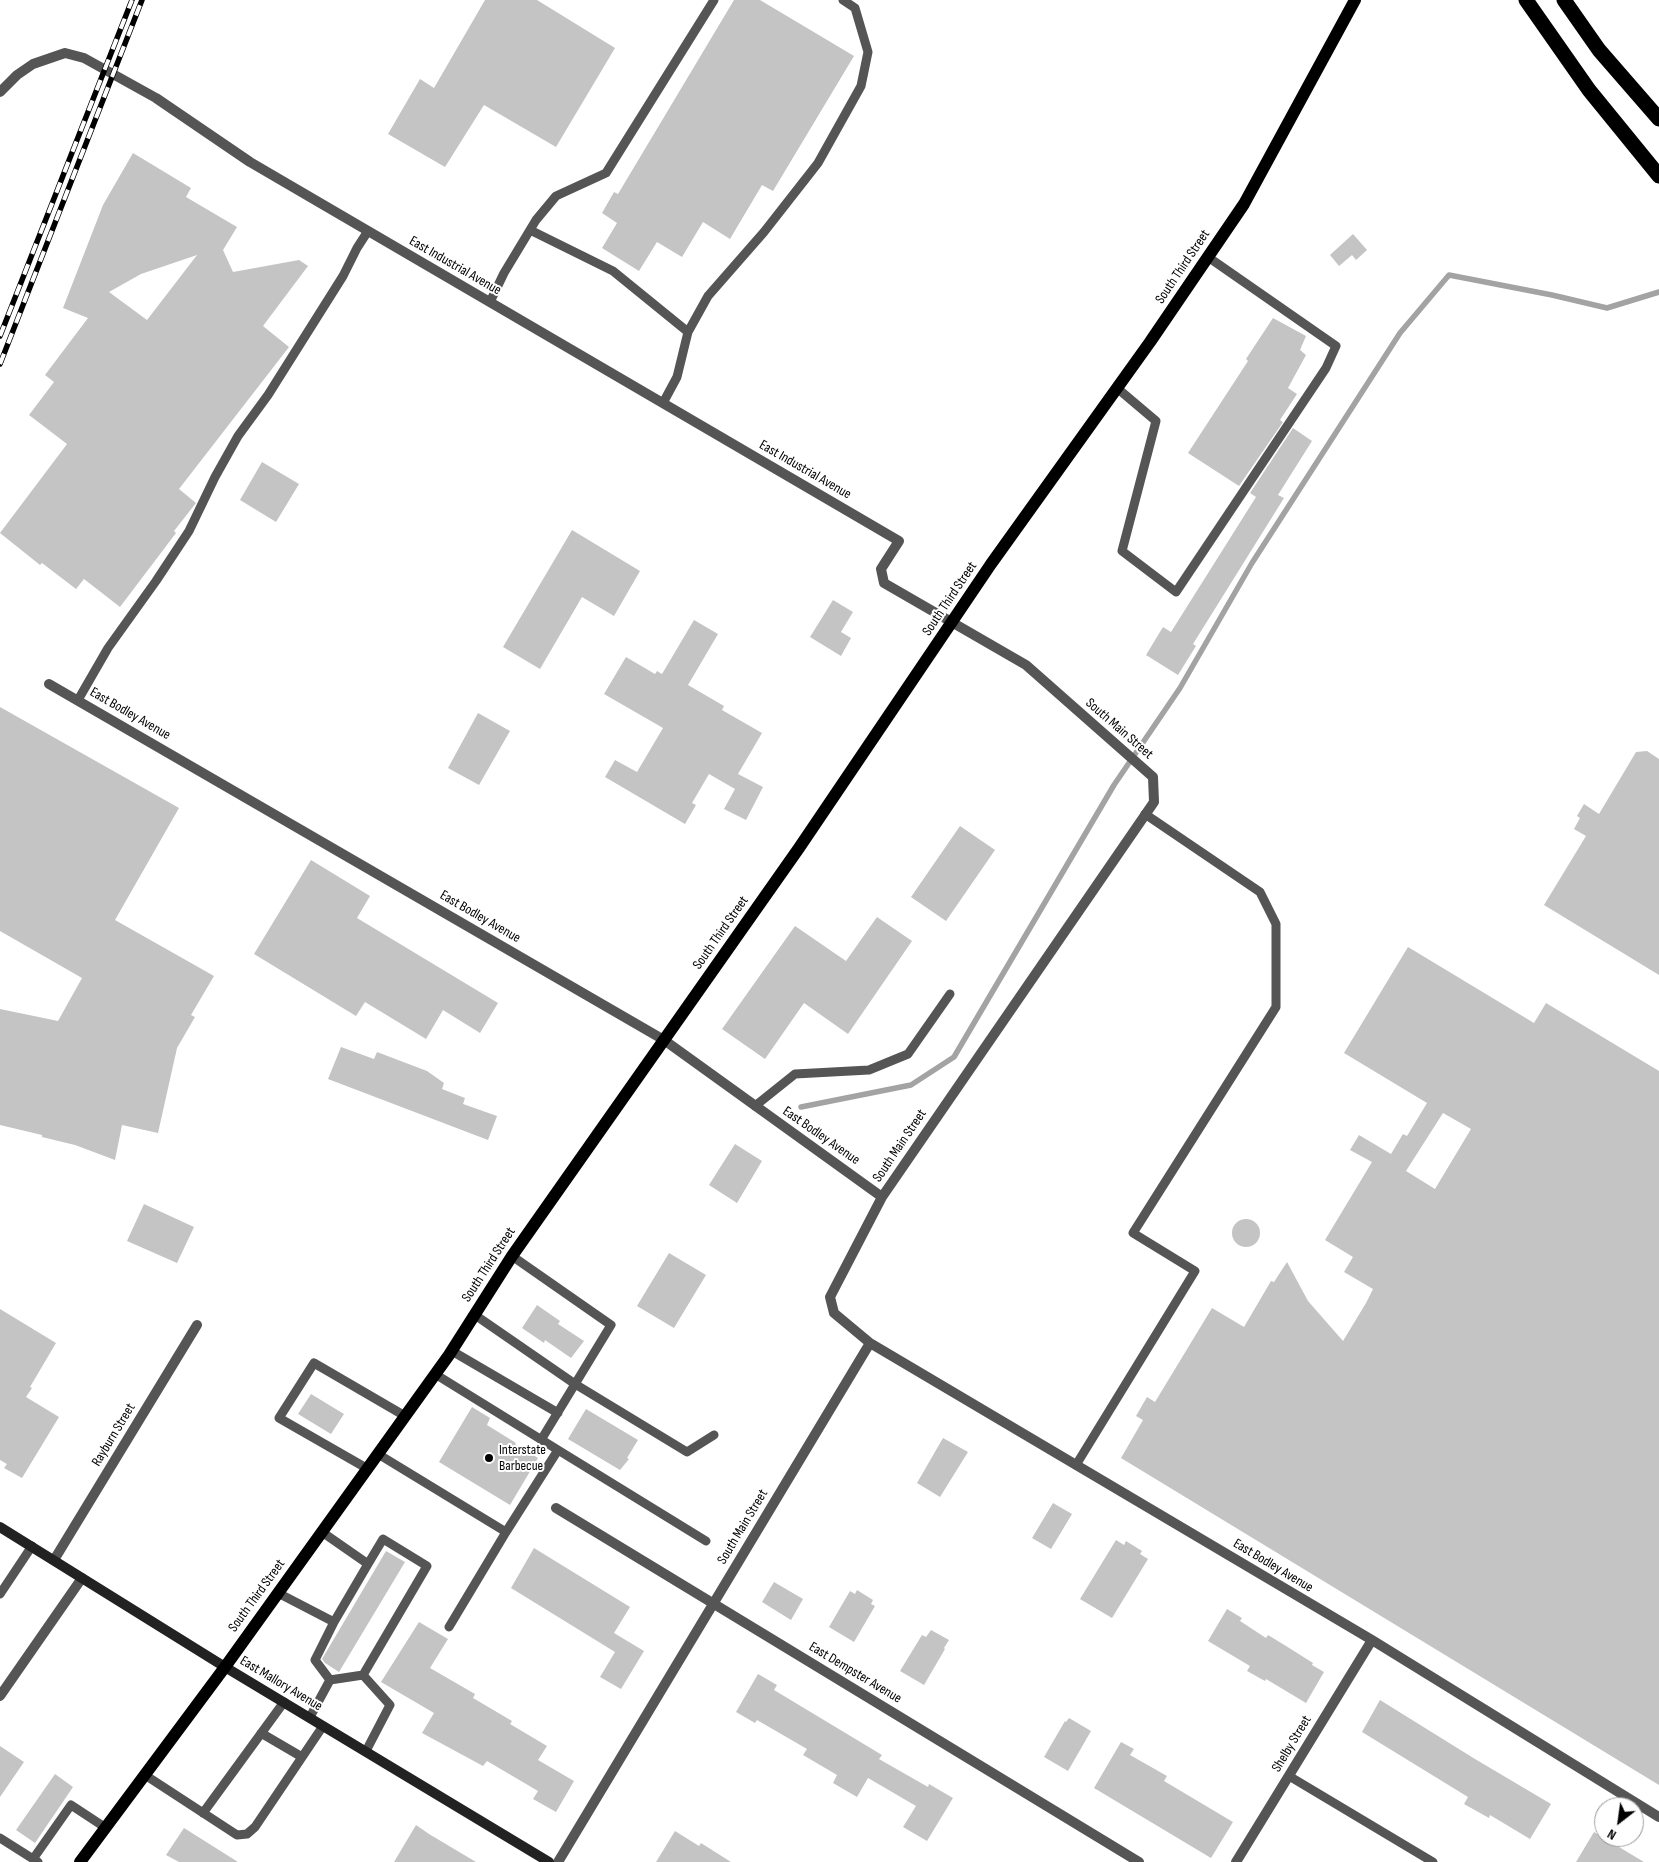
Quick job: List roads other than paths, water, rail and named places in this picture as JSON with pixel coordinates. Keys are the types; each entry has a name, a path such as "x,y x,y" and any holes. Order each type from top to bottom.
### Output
{"highway":[{"path":"1526,0 1588,90 1659,176"},
{"path":"1564,0 1599,50 1659,119"}],"main road":[{"name":"South Third Street","path":"80,1862 225,1667 452,1350 512,1256 799,848 992,564 1118,388 1208,257 1244,204 1355,0"},
{"name":"East Mallory Avenue","path":"0,1528 32,1546 225,1667 549,1862"}],"street":[{"name":"East Industrial Avenue","path":"0,92 17,75 33,64 65,53 84,58 156,98 250,162 899,541"},
{"name":"South Main Street","path":"558,1862 870,1343 834,1313 830,1297 882,1196 1154,802 1153,777 1026,665 884,583 881,569 899,541"},
{"name":"East Bodley Avenue","path":"49,684 664,1040 882,1196"},
{"name":"Rayburn Street","path":"54,1560 197,1325"},
{"name":"East Bodley Avenue","path":"870,1343 1372,1640 1659,1817"},
{"name":"East Dempster Avenue","path":"556,1508 1139,1862"},
{"path":"0,1696 82,1578"},
{"name":"Shelby Street","path":"1236,1862 1372,1640"}],"lane":[{"path":"490,302 504,273 530,230 556,196 606,173 714,0"},
{"path":"663,403 677,377 688,332 708,296 764,232 818,163 861,86 868,52 855,8 842,0"},
{"path":"530,230 613,271 688,332"},
{"path":"78,700 108,648 156,581 189,530 238,436 268,395 343,276 368,231"},
{"path":"1118,388 1156,421 1122,551 1176,592 1326,368 1336,346 1208,257"},
{"path":"1076,1465 1195,1271 1133,1233 1276,1008 1276,924 1260,892 1145,814"},
{"path":"756,1106 795,1074 869,1070 908,1054 950,994"},
{"path":"512,1256 611,1325 541,1440"},
{"path":"475,1315 575,1384 687,1452 714,1435"},
{"path":"452,1350 558,1413"},
{"path":"368,1469 279,1418 314,1363 405,1416"},
{"path":"435,1374 706,1541"},
{"path":"448,1627 558,1450"},
{"path":"378,1454 506,1532"},
{"path":"322,1532 368,1564"},
{"path":"330,1680 315,1660 334,1622 383,1539 427,1566 363,1675"},
{"path":"0,1594 32,1546"},
{"path":"278,1593 334,1622"},
{"path":"330,1680 363,1675"},
{"path":"363,1675 390,1705 366,1751"},
{"path":"310,1717 330,1680"},
{"path":"203,1813 284,1702"},
{"path":"145,1775 237,1835 247,1834 255,1827 323,1726"},
{"path":"261,1733 302,1757"},
{"path":"1289,1776 1433,1862"},
{"path":"0,1849 3,1839 36,1860 71,1805 106,1828"}],"waterway":[{"path":"801,1107 911,1085 954,1057 1114,785 1180,688 1252,563 1400,333 1449,275 1607,308 1659,292"}],"railway":[{"path":"0,336 132,0"},
{"path":"0,364 142,0"}],"place":[{"name":"Interstate Barbecue","path":"489,1458"}]}
